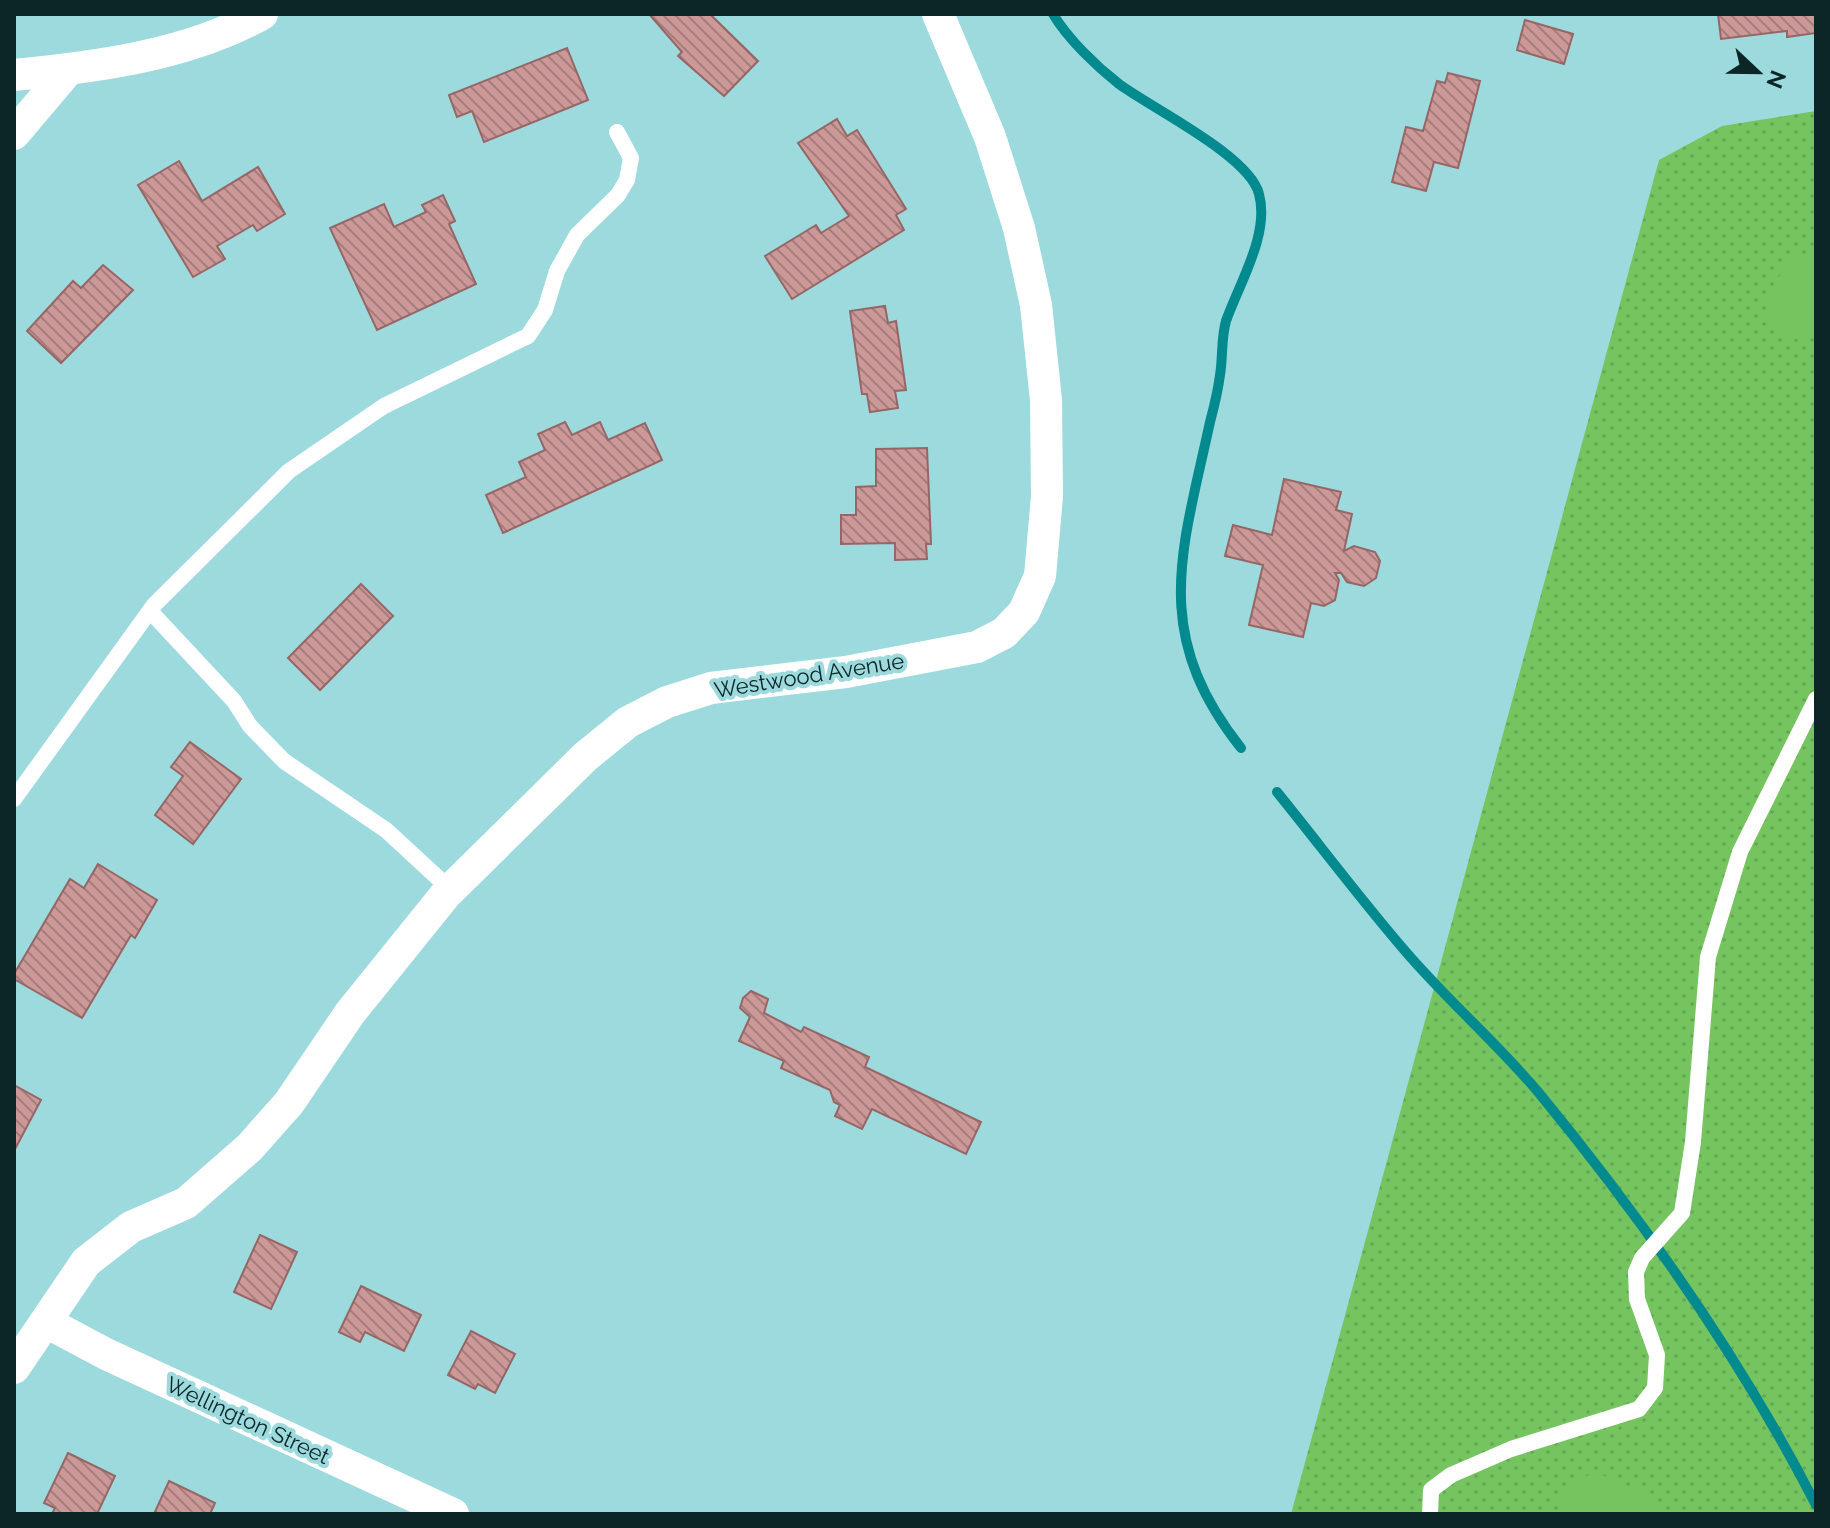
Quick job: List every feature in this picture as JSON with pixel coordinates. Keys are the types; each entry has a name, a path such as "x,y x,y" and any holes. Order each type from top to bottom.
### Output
{"street":[{"path":"14,75 131,60 241,26 262,14"},
{"name":"Westwood Avenue","path":"14,1368 86,1262 131,1227 186,1203 250,1147 289,1103 350,1013 451,890 585,757 628,722 667,702 711,688 846,672 977,647 1004,633 1024,612 1040,576 1047,496 1046,400 1036,305 1019,228 990,137 938,14"},
{"path":"14,134 69,69"},
{"name":"Wellington Street","path":"46,1322 106,1354 453,1514"}],"lane":[{"path":"14,799 150,611 289,471 384,406 528,336 545,310 557,271 577,235 618,195 627,180 631,158 617,132"},
{"path":"150,611 234,701 250,726 284,761 386,830 451,890"},
{"path":"1430,1514 1431,1490 1451,1475 1511,1449 1639,1409 1655,1388 1657,1355 1637,1299 1636,1272 1642,1258 1673,1227 1682,1213 1693,1142 1708,957 1740,852 1816,699"}],"green space":[{"path":"1816,111 1816,1514 1291,1514 1659,160 1722,126"},
{"path":"1816,251 1816,328 1796,339 1784,337 1766,321 1775,286 1779,276 1794,259"},
{"path":"1595,1472 1650,1495 1660,1514 1557,1514 1570,1488"}],"building":[{"path":"649,14 710,14 758,61 724,96 678,56 682,52"},
{"path":"1718,14 1816,14 1816,33 1787,37 1787,31 1721,39"},
{"path":"1525,20 1573,34 1564,64 1517,50"},
{"path":"567,48 588,100 484,142 472,111 457,117 449,95"},
{"path":"1448,73 1480,81 1458,168 1434,162 1426,191 1392,182 1406,127 1423,131 1437,81 1445,83"},
{"path":"837,119 847,136 857,130 906,209 896,215 904,230 792,299 765,256 816,225 821,233 849,216 798,143"},
{"path":"179,161 202,201 258,167 285,214 257,231 253,225 217,246 225,259 193,277 138,185"},
{"path":"443,195 455,221 449,224 476,284 377,330 330,228 384,204 394,227 426,212 422,205"},
{"path":"103,265 133,290 61,363 27,331 73,281 81,288"},
{"path":"885,306 888,323 896,321 906,390 895,391 898,408 870,412 867,394 862,394 850,311"},
{"path":"565,422 572,435 600,422 608,440 645,423 662,460 503,533 486,495 526,477 519,462 545,450 538,434"},
{"path":"927,448 931,544 926,544 927,559 895,560 895,543 841,544 841,515 856,515 856,487 876,486 876,449"},
{"path":"1284,479 1341,492 1336,510 1352,514 1344,551 1354,546 1375,552 1380,561 1376,578 1364,586 1347,582 1341,573 1335,573 1339,580 1335,600 1324,606 1311,603 1303,637 1249,625 1263,565 1225,556 1233,525 1272,535"},
{"path":"361,584 393,616 320,690 288,658"},
{"path":"190,742 241,779 193,844 155,815 183,776 171,767"},
{"path":"98,864 157,900 135,938 131,935 82,1018 14,979 14,974 70,879 84,888"},
{"path":"751,991 768,999 764,1013 801,1032 804,1027 869,1057 865,1067 981,1122 966,1154 872,1109 862,1129 835,1116 840,1105 834,1102 830,1090 781,1068 784,1061 739,1041 750,1017 740,1008 743,998"},
{"path":"14,1085 41,1100 14,1151"},
{"path":"260,1235 297,1252 271,1309 234,1292"},
{"path":"361,1286 421,1315 404,1351 365,1332 360,1342 339,1332"},
{"path":"471,1331 515,1354 495,1393 478,1384 475,1389 448,1375"},
{"path":"68,1453 115,1476 97,1514 52,1514 55,1508 44,1503"},
{"path":"169,1481 215,1503 210,1514 154,1514"}],"waterway":[{"path":"1053,14 1074,42 1101,69 1119,84 1220,149 1252,179 1259,194 1261,209 1257,242 1224,328 1218,387 1190,512 1181,591 1184,629 1194,667 1212,706 1241,748"},
{"path":"1277,792 1389,932 1539,1093 1616,1191 1723,1344 1756,1396 1816,1505"}]}
